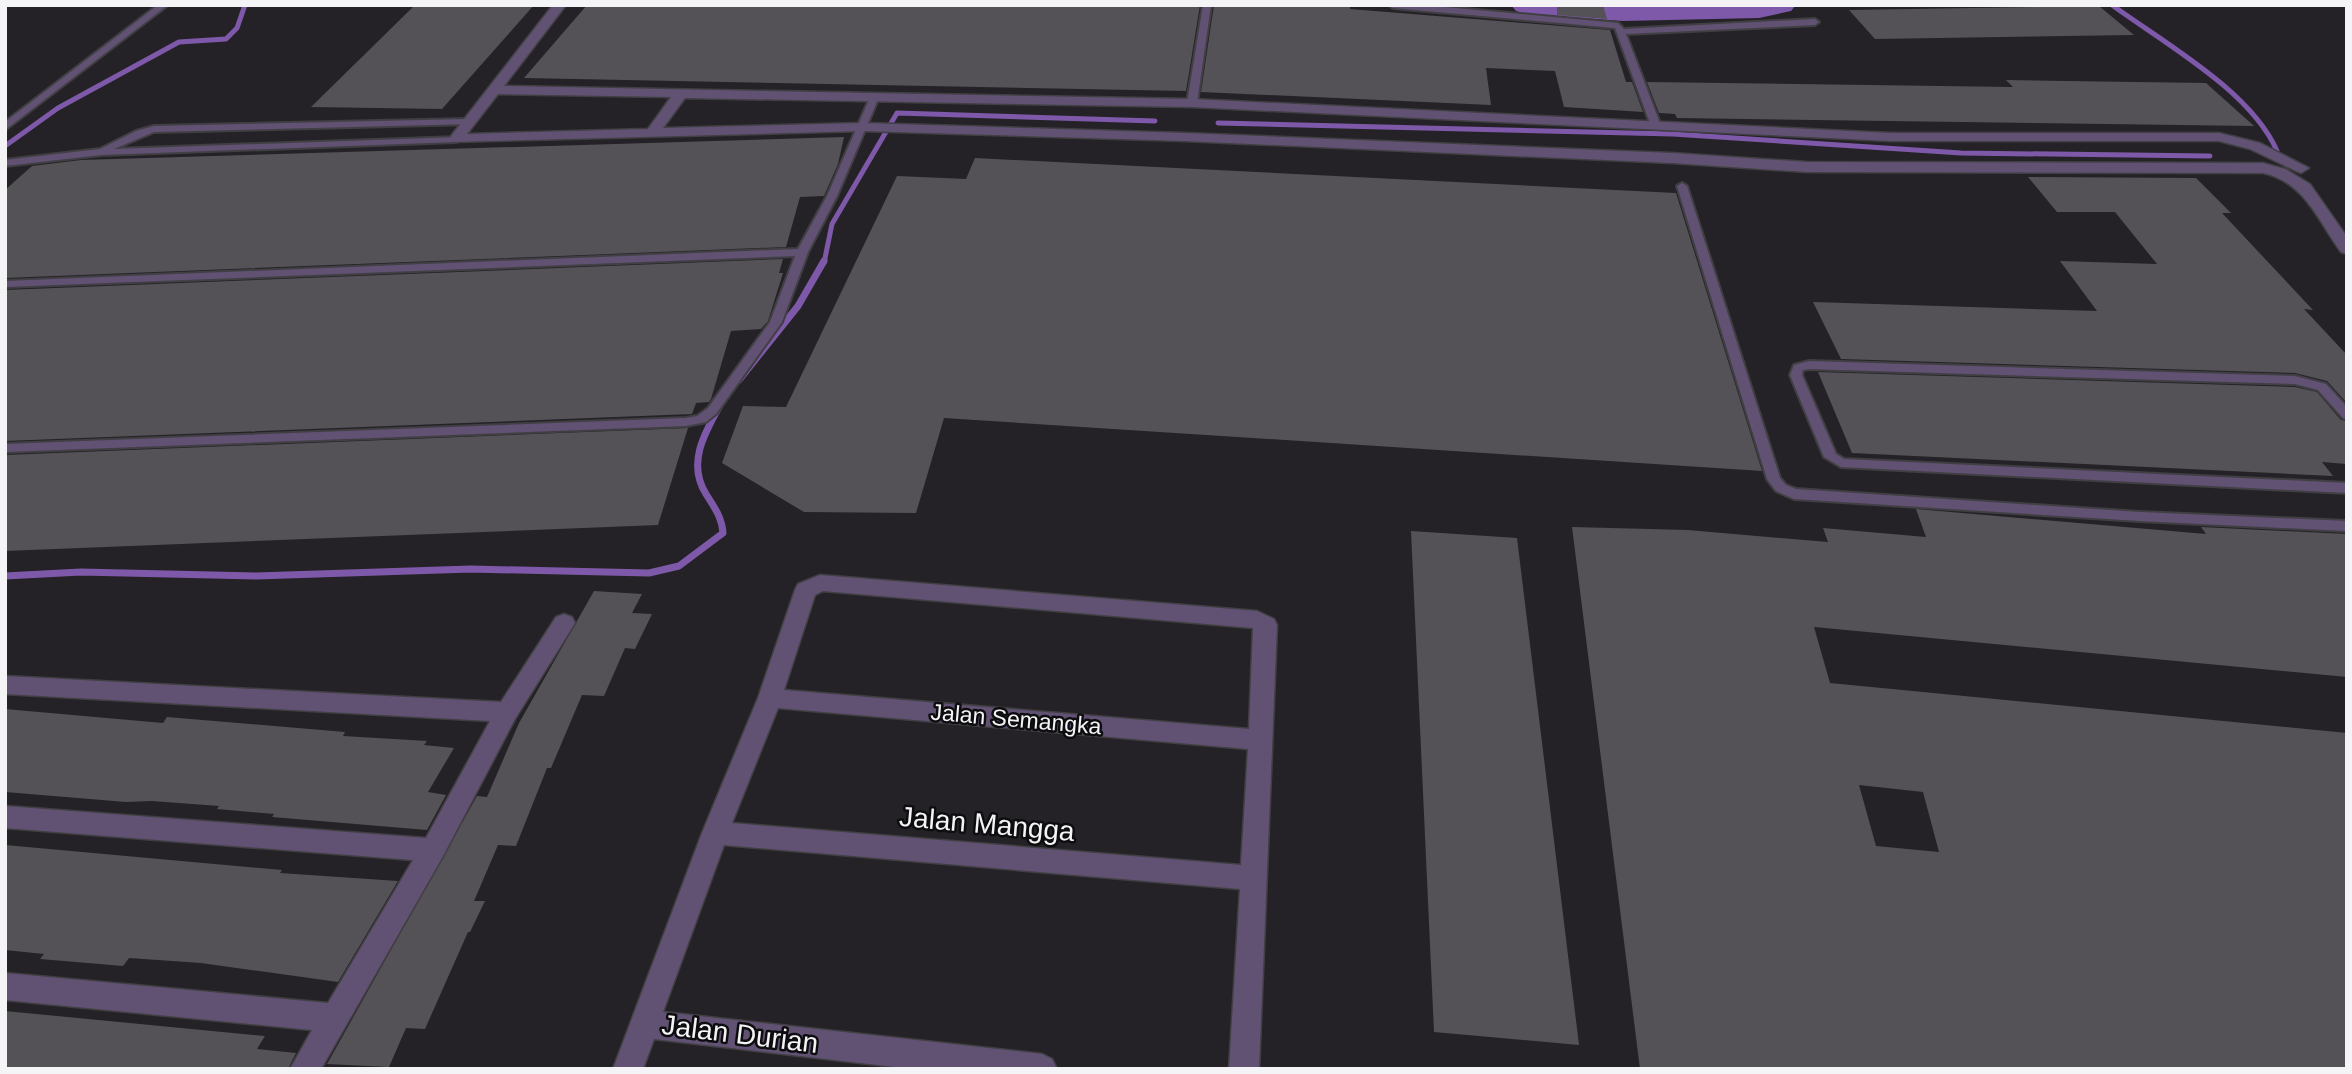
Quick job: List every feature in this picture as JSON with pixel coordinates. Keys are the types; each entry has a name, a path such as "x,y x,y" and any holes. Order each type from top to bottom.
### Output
{"street":[{"path":"456,139 559,5"},
{"path":"494,90 874,97 1191,107 1891,137 2219,137 2275,154 2304,169 2316,180 2347,228"},
{"path":"652,134 681,93"},
{"path":"1186,134 1191,107"},
{"path":"456,139 870,127 1186,134 1807,167 2263,168 2280,170 2307,188 2347,249"},
{"path":"628,1069 715,833 770,698 806,590 820,583 1230,617 1257,620 1266,625 1244,1069"},
{"path":"305,1069 433,850 508,712 564,623"},
{"path":"5,685 508,712"},
{"name":"Jalan Semangka","path":"770,698 1261,740"},
{"path":"5,817 433,850"},
{"name":"Jalan Mangga","path":"715,833 1252,878"},
{"path":"5,986 334,1018"},
{"name":"Jalan Durian","path":"646,1024 1042,1069"}],"lane":[{"path":"5,127 164,5"},
{"path":"1191,107 1207,5"},
{"path":"1393,5 1612,24 1622,32 1656,126"},
{"path":"1622,32 1815,23"},
{"path":"5,448 686,422 701,419 712,411 770,332 802,252 870,127 874,97"},
{"path":"101,152 138,133 154,129 468,122"},
{"path":"358,142 371,123"},
{"path":"5,163 101,152 456,139"},
{"path":"1682,186 1730,331 1774,479 1781,488 1794,494 2046,513 2168,521 2347,526"},
{"path":"5,284 802,252"},
{"path":"2347,415 2322,387 2295,380 1809,365 1798,368 1796,375 1832,457 1841,463 2347,488"}],"building":[{"path":"415,5 534,5 442,109 311,107"},
{"path":"587,5 1200,5 1186,91 524,78"},
{"path":"1214,5 1350,5 1350,9 1610,30 1626,82 1632,82 1643,112 1564,107 1555,71 1486,68 1491,105 1201,92"},
{"path":"1557,5 1603,5 1607,19 1557,15"},
{"path":"2099,6 2134,35 1875,39 1849,10"},
{"path":"2006,80 2206,83 2254,126 1677,118 1675,114 1659,113 1647,82 2013,87"},
{"path":"844,137 838,164 824,196 800,197 786,247 5,278 5,190 32,166 81,160"},
{"path":"975,158 1676,193 1762,471 944,418 916,513 804,512 722,463 743,406 786,407 897,176 966,179"},
{"path":"2028,177 2196,178 2231,213 2222,213 2313,310 2304,309 2347,355 2347,403 2327,381 2295,373 1841,359 1813,302 2097,311 2060,261 2157,264 2115,212 2057,212"},
{"path":"783,259 779,273 783,273 768,321 761,329 731,331 711,399 709,402 696,403 692,414 5,441 5,290"},
{"path":"1818,372 2295,387 2317,392 2341,420 2347,421 2347,464 2322,462 2333,476 1852,453"},
{"path":"688,428 658,525 5,551 5,455"},
{"path":"1916,509 2206,534 2201,527 2347,534 2347,677 1814,627 1830,683 2347,733 2347,1069 1640,1069 1572,527 1688,530 1828,542 1823,528 1926,537","holes":["1859,785 1923,792 1939,852 1876,846"]},
{"path":"1411,531 1517,538 1579,1045 1434,1032"},
{"path":"594,591 642,594 632,613 652,614 635,649 625,648 604,696 582,695 551,768 547,768 516,846 498,845 474,901 485,901 468,932 425,1029 406,1028 389,1067 327,1064 477,796 487,797 519,723"},
{"path":"5,709 163,723 167,717 345,732 343,736 427,741 424,745 454,748 428,792 446,795 427,830 272,817 274,814 217,809 219,806 5,792"},
{"path":"5,845 282,870 280,873 398,881 338,982 201,963 129,958 123,966 40,959 44,954 5,950"},
{"path":"5,1011 265,1036 257,1049 296,1053 288,1069 5,1069"}],"waterway":[{"path":"5,146 58,108 179,42 226,39 237,28 245,5"},
{"path":"1526,5 1623,12 1759,9 1781,5"},
{"path":"2112,5 2227,88 2265,129 2277,151"},
{"path":"824,263 832,224 897,113 1155,121"},
{"path":"1218,123 1673,134 1961,153 2210,156"},
{"path":"739,380 798,306 824,261"},
{"path":"5,576 81,572 256,576 471,569 649,573 679,566 723,533 719,517 700,483 698,472 703,438 719,407"}]}
